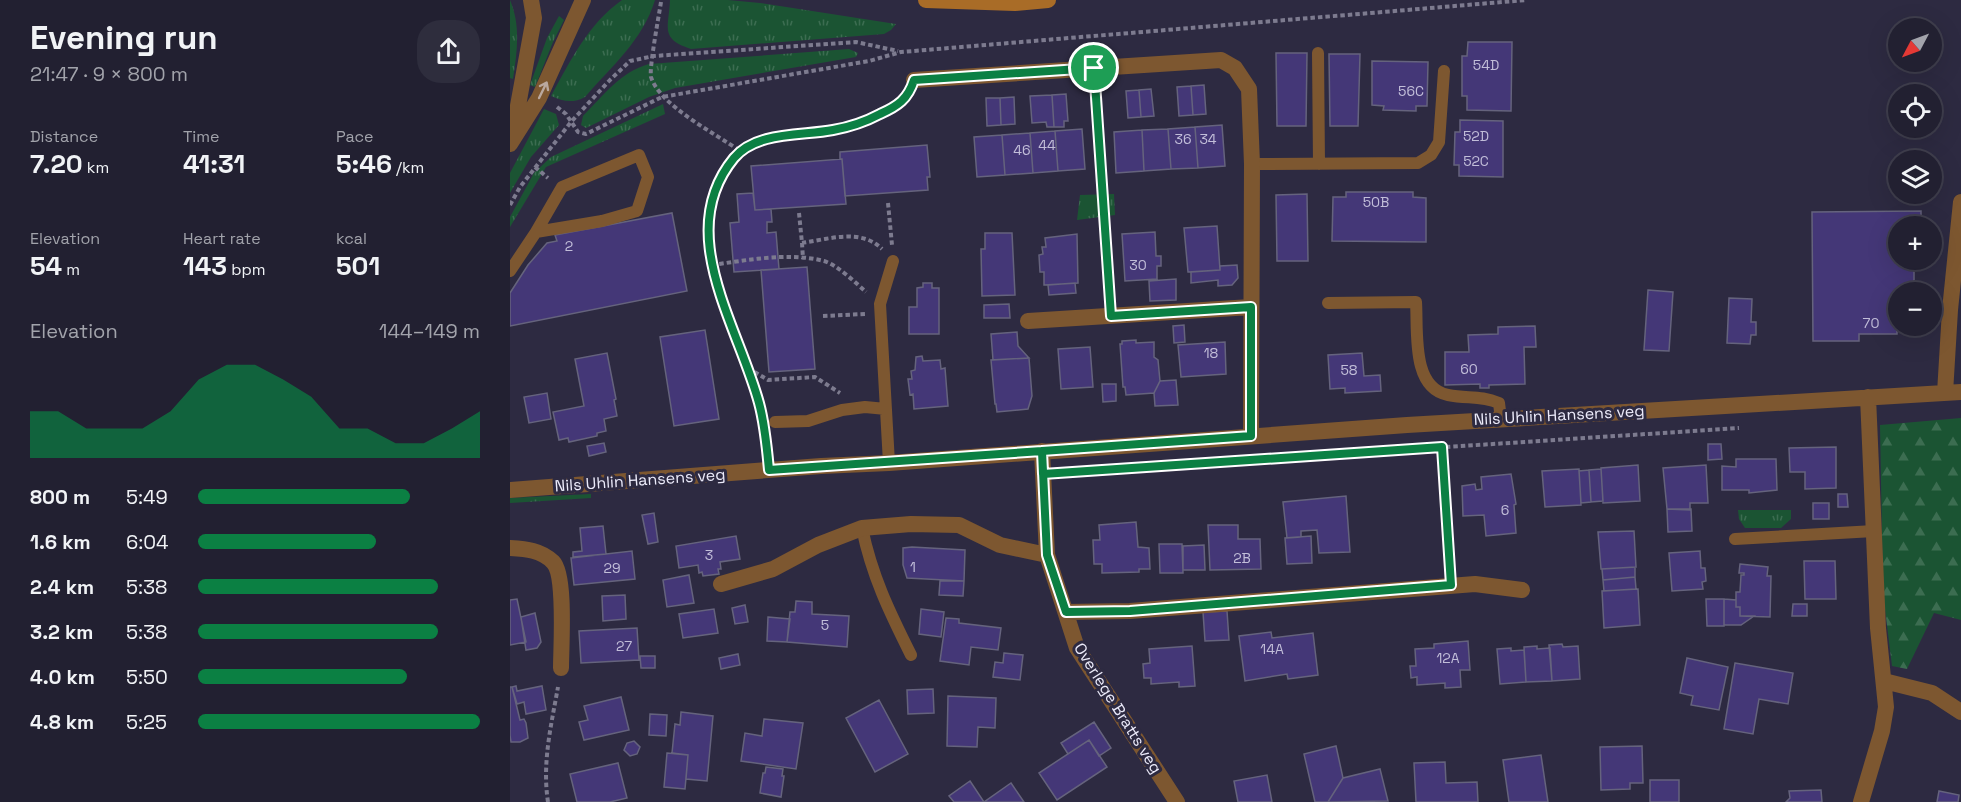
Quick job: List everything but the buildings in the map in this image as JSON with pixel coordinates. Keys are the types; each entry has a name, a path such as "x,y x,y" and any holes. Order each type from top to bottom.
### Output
{"main road":[{"path":"926,0 1015,3 1048,0"}],"street":[{"path":"511,142 534,18 531,0"},
{"path":"511,142 539,98 584,0"},
{"path":"914,80 1221,60 1235,68 1249,89 1252,164 1251,436"},
{"name":"Nils Uhlin Hansens veg","path":"510,490 1500,419 1953,393 1950,310 1961,202"},
{"path":"1028,321 1251,307"},
{"path":"1861,802 1882,731 1886,707 1878,628 1868,397"},
{"name":"Overlege Bratts veg","path":"1042,451 1047,555 1077,648 1177,802"},
{"path":"721,584 773,569 818,545 862,528 911,524 959,525 1000,545 1047,555"},
{"path":"510,548 530,549 544,554 555,564 561,581 561,668"},
{"path":"1066,612 1130,611 1451,585 1475,584 1522,590"},
{"path":"1884,681 1932,693 1961,712"}],"lane":[{"path":"1318,53 1319,164"},
{"path":"1252,164 1418,162 1431,155 1439,142 1444,71"},
{"path":"510,271 562,187 639,155 648,177 637,211 602,221 536,232"},
{"path":"889,463 880,304 893,261"},
{"path":"1328,303 1416,302 1420,361 1423,375 1429,385 1437,392 1448,395 1486,398 1499,403 1500,419"},
{"path":"767,422 808,421 854,408 886,410"},
{"path":"862,528 869,560 882,597 911,655"},
{"path":"1735,539 1874,531"}],"path":[{"path":"553,105 566,114 578,132 586,134 662,97 869,61 901,52 1527,0"},
{"path":"661,2 651,75 662,97 740,151"},
{"path":"510,205 520,187 571,122 630,62 654,56 856,42 901,52"},
{"path":"769,470 767,422 722,299 712,265 709,219 713,194 723,171 740,151 771,138 830,130 866,121 895,107 910,92 924,50"},
{"path":"1094,68 1111,316"},
{"path":"888,203 893,261"},
{"path":"799,213 803,259"},
{"path":"802,243 852,236 873,240 893,261"},
{"path":"712,265 753,260 803,259 826,262 851,279 880,304"},
{"path":"823,316 861,313 880,318"},
{"path":"747,367 768,380 815,377 843,395"},
{"path":"1114,469 1740,428"},
{"path":"1442,447 1451,585"},
{"path":"548,802 545,780 547,748 561,668"}],"green space":[{"path":"510,0 517,29 513,79 510,78"},
{"path":"622,0 655,0 643,28 585,97 568,101 551,96 590,31"},
{"path":"670,0 728,0 760,3 896,24 884,34 691,49 674,41 670,36 668,25"},
{"path":"559,16 564,20 535,87 530,85 547,38"},
{"path":"849,49 858,53 856,57 675,88 649,97 586,128 581,125 583,116 613,85 629,73 649,64"},
{"path":"663,104 665,114 546,167 510,227 510,217 534,173 551,157"},
{"path":"544,109 556,114 559,125 531,157 510,193 510,173"},
{"path":"1114,194 1115,215 1077,220 1080,195"},
{"path":"1961,418 1961,620 1934,613 1907,669 1892,666 1883,593 1880,425"},
{"path":"591,494 591,498 510,503 510,498"},
{"path":"1738,510 1791,510 1791,519 1781,528 1745,528 1739,519"}],"route":[{"path":"1094,68 914,80 904,100 866,121 853,126 791,134 756,143 740,151 723,171 713,194 709,219 712,265 759,402 769,470 1042,451 1047,555 1066,612 1130,611 1451,585 1442,447 1043,474 1042,451 1251,436 1251,307 1111,316 1094,68"}]}
